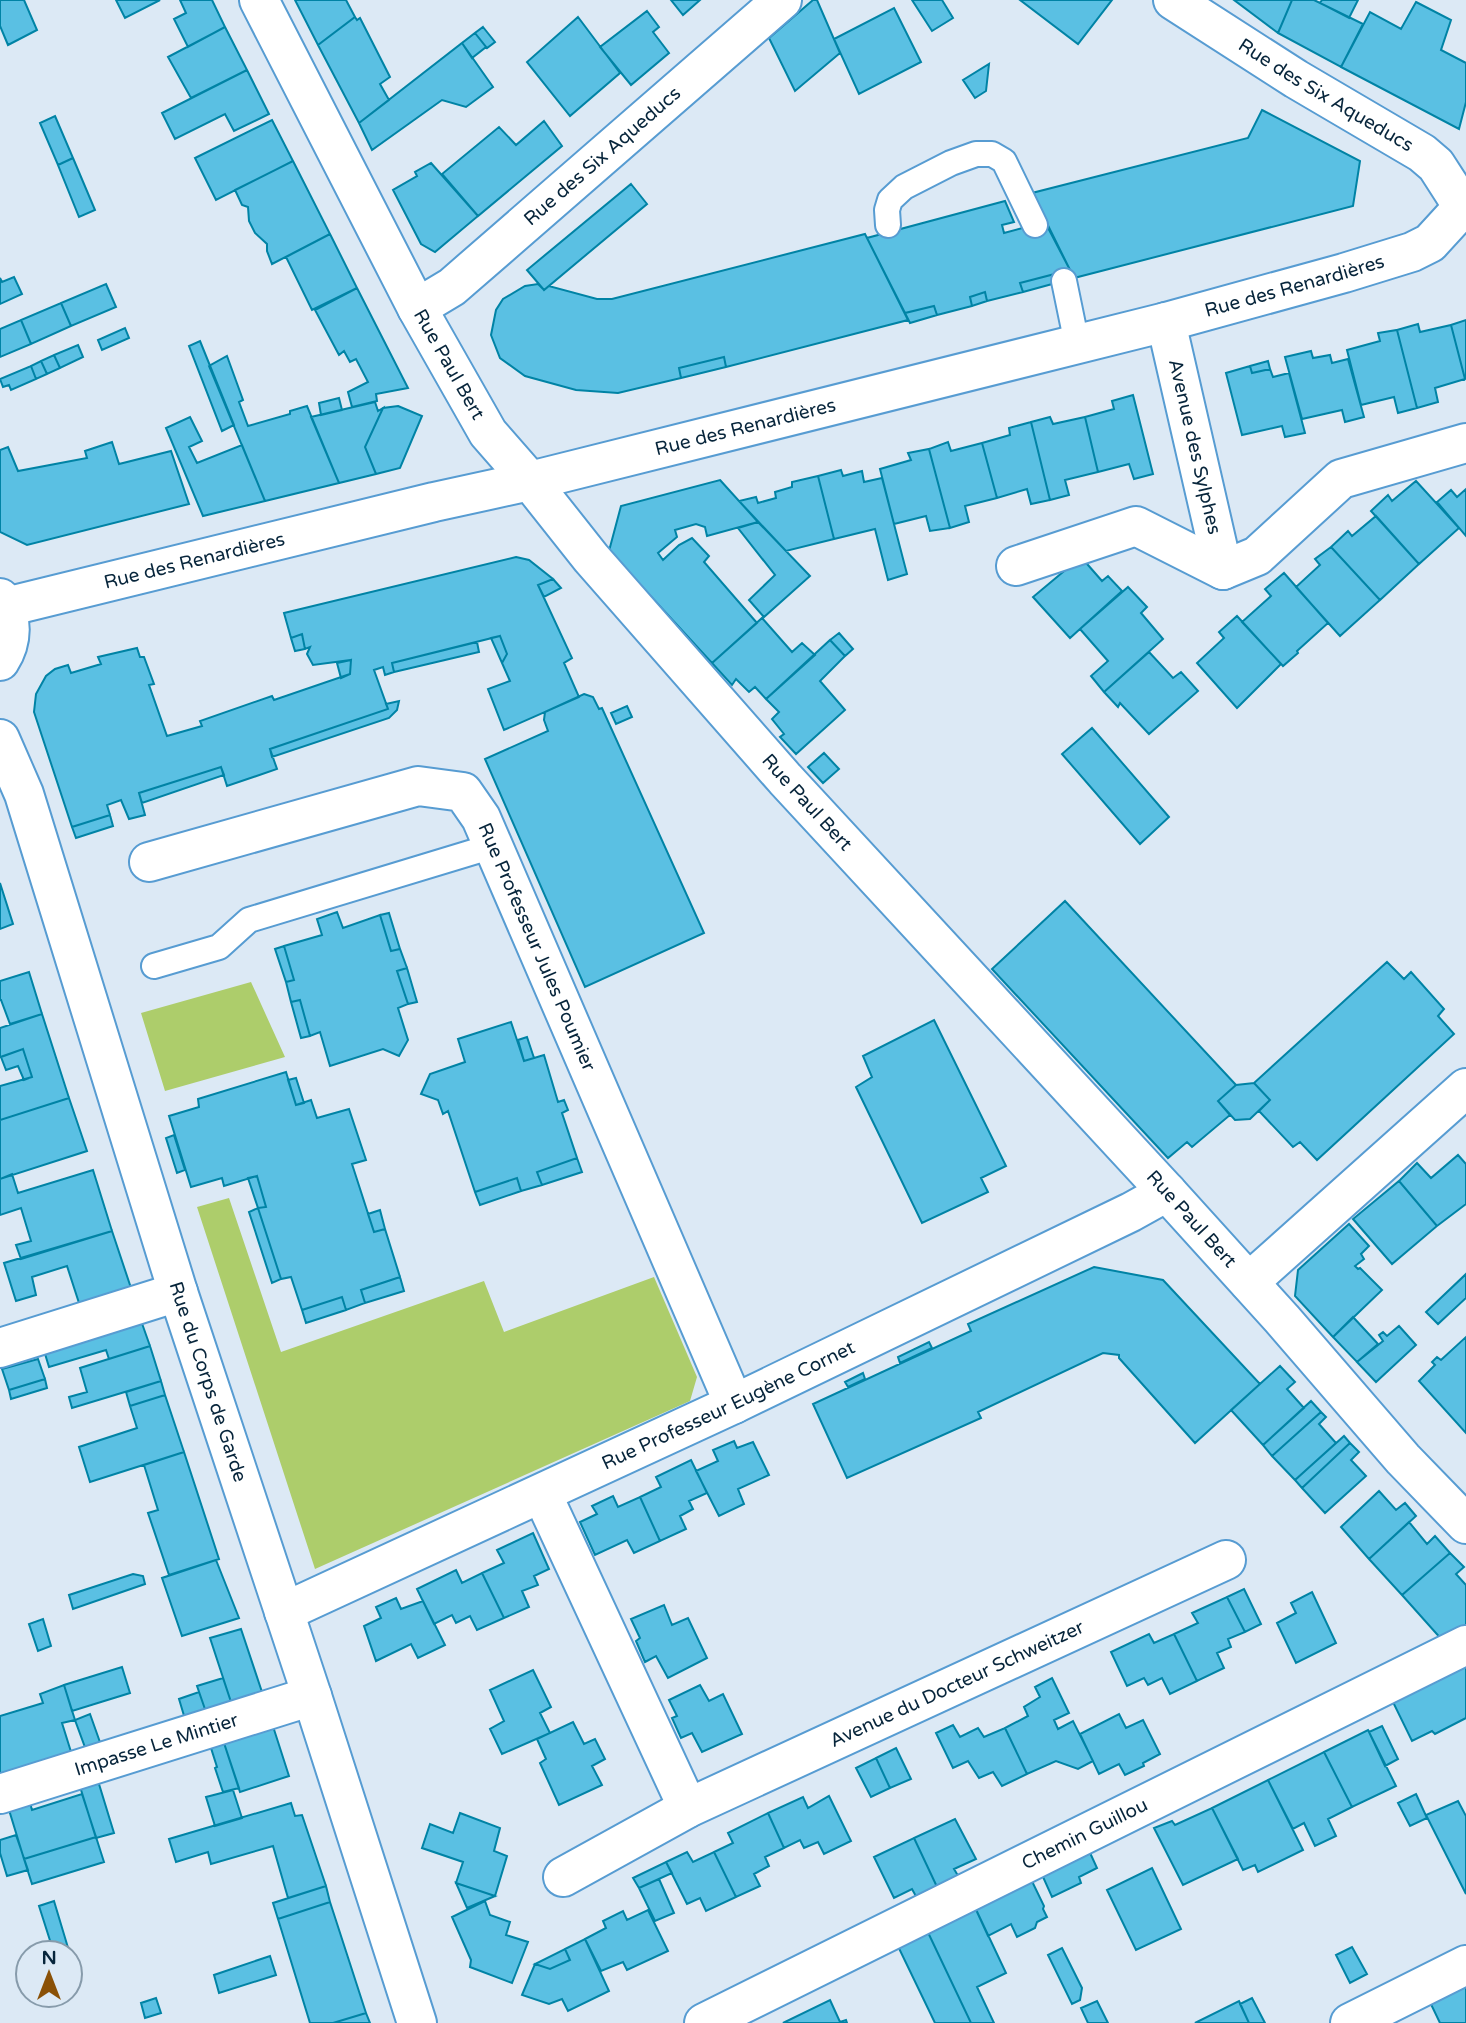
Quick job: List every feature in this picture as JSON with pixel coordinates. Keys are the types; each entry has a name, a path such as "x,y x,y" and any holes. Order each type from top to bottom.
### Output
{"street":[{"name":"Rue Paul Bert","path":"259,0 417,308 488,433 591,558 785,779 1167,1192 1403,1459 1466,1524"},
{"name":"Rue des Six Aqueducs","path":"417,308 452,287 782,0"},
{"name":"Rue des Six Aqueducs","path":"1173,0 1296,79 1422,153 1436,165 1464,208"},
{"name":"Rue des Renardières","path":"3,603 530,481 1166,322 1412,252 1430,243 1464,208"},
{"name":"Avenue des Sylphes","path":"1166,322 1223,570"},
{"path":"1223,570 1257,556 1341,479 1466,443"},
{"name":"Avenue des Sylphes","path":"1016,566 1136,526 1223,570"},
{"path":"0,661 6,651 10,632 9,618 3,603"},
{"name":"Rue du Corps de Garde","path":"0,739 24,794 178,1292 313,1696 417,2023"},
{"name":"Rue Professeur Jules Poumier","path":"149,862 418,786 463,792 481,818 734,1404"},
{"path":"1249,1282 1466,1088"},
{"name":"Rue Professeur Eugène Cornet","path":"284,1612 734,1404 1131,1212 1167,1192"},
{"path":"0,1348 178,1292"},
{"path":"542,1494 688,1808"},
{"name":"Avenue du Docteur Schweitzer","path":"563,1877 688,1808 1226,1560"},
{"name":"Chemin Guillou","path":"704,2023 1466,1645"},
{"name":"Impasse Le Mintier","path":"0,1794 313,1696"},
{"path":"1350,2023 1466,1965"}],"lane":[{"path":"888,225 887,209 890,200 904,187 962,158 976,154 992,154 1004,161 1035,225"},
{"path":"1063,281 1077,344"},
{"path":"154,967 219,947 249,920 493,846"}],"green space":[{"path":"251,982 285,1057 165,1091 141,1013"},
{"path":"229,1198 281,1352 484,1281 504,1332 654,1277 697,1377 690,1401 315,1569 197,1207"}],"building":[{"path":"0,0 24,0 37,30 8,45 0,26"},
{"path":"116,0 160,0 125,18"},
{"path":"180,0 212,0 225,27 188,47 174,19 186,13"},
{"path":"295,0 346,0 355,17 318,45"},
{"path":"671,0 700,0 683,15"},
{"path":"813,0 817,0 840,53 795,91 769,38"},
{"path":"912,0 942,0 953,18 932,31"},
{"path":"1020,0 1112,0 1078,44"},
{"path":"1234,0 1292,0 1278,33"},
{"path":"1292,0 1314,0 1363,24 1341,67 1278,33"},
{"path":"1322,0 1358,0 1349,18 1320,3"},
{"path":"1416,2 1451,20 1441,50 1466,63 1466,102 1459,129 1341,67 1370,12 1401,29"},
{"path":"894,8 921,62 859,94 834,39"},
{"path":"647,11 659,27 653,32 669,53 631,85 600,47"},
{"path":"355,17 357,20 360,18 390,77 380,84 389,100 359,123 318,45"},
{"path":"578,17 620,73 570,116 527,62"},
{"path":"225,27 247,70 191,98 168,57"},
{"path":"483,27 495,42 487,48 475,33"},
{"path":"475,33 486,47 472,58 462,43"},
{"path":"462,43 493,87 466,107 442,100 372,150 359,123"},
{"path":"989,64 986,91 975,98 963,80"},
{"path":"247,70 269,114 234,131 225,114 175,139 162,113"},
{"path":"1262,110 1360,161 1353,206 1074,278 1032,193 1248,138"},
{"path":"55,116 73,158 58,165 40,123"},
{"path":"272,120 293,161 216,200 195,158"},
{"path":"544,121 562,146 478,216 442,174 499,127 516,145"},
{"path":"73,158 95,210 79,217 58,165"},
{"path":"293,161 330,234 272,264 267,244 255,233 249,221 248,207 242,205 235,190"},
{"path":"431,163 478,216 435,252 421,244 393,190 417,176 415,172"},
{"path":"631,184 647,204 544,290 527,270"},
{"path":"1005,201 1014,222 1002,225 1004,233 1045,222 1070,270 1020,283 1023,292 987,301 985,292 970,297 972,306 937,315 934,306 905,313 867,238"},
{"path":"330,234 357,288 312,310 286,257"},
{"path":"865,234 908,320 726,367 724,357 679,368 681,378 618,393 576,390 525,376 500,358 491,335 496,310 503,299 525,286 538,284 544,290 549,286 597,299 612,299"},
{"path":"1070,270 1074,278 1023,292 1020,283"},
{"path":"14,277 22,294 0,304 0,278 2,282"},
{"path":"106,284 116,307 71,326 61,303"},
{"path":"357,288 408,388 376,394 377,401 352,407 348,392 368,382 356,359 350,362 344,351 339,355 315,310"},
{"path":"985,292 987,301 972,306 970,297"},
{"path":"61,303 71,326 31,344 21,320"},
{"path":"934,306 937,315 910,323 905,313"},
{"path":"21,320 31,344 0,357 0,329"},
{"path":"1466,320 1466,378 1465,379 1451,325"},
{"path":"1418,324 1420,332 1451,325 1465,379 1435,388 1438,402 1417,408 1397,330"},
{"path":"125,328 129,338 102,350 98,340"},
{"path":"1397,330 1417,408 1398,413 1394,397 1361,405 1347,350 1380,341 1378,333"},
{"path":"200,341 234,425 222,431 189,346"},
{"path":"78,345 83,357 60,368 54,355"},
{"path":"1311,351 1313,358 1330,355 1332,363 1348,359 1364,417 1345,422 1342,410 1302,419 1285,357"},
{"path":"54,355 60,368 47,374 41,361"},
{"path":"227,356 243,400 239,402 248,426 290,414 290,411 307,406 339,483 265,501 209,366"},
{"path":"724,357 726,367 681,378 679,368"},
{"path":"41,361 47,374 36,379 31,366"},
{"path":"1268,361 1270,369 1252,373 1250,366"},
{"path":"31,366 36,379 11,390 9,385 3,387 0,379"},
{"path":"1250,366 1252,373 1270,369 1273,377 1289,373 1305,433 1285,437 1282,426 1242,435 1226,373"},
{"path":"1133,395 1153,474 1134,479 1129,464 1098,472 1085,417 1114,409 1112,401"},
{"path":"339,398 342,410 321,415 319,403"},
{"path":"375,402 378,411 383,408 365,447 376,474 339,483 311,417"},
{"path":"398,406 422,416 400,468 376,474 365,447 383,408"},
{"path":"190,417 202,441 189,447 197,463 242,445 265,501 203,516 166,428"},
{"path":"1050,417 1053,424 1085,417 1098,472 1065,480 1069,495 1050,500 1031,422"},
{"path":"1031,422 1050,500 1031,504 1027,489 997,498 982,443 1010,435 1009,428"},
{"path":"112,442 119,464 171,451 189,504 27,545 0,532 0,450 8,447 18,471 87,458 85,451"},
{"path":"948,442 951,451 982,443 997,498 965,506 969,522 950,528 929,449"},
{"path":"929,449 950,528 930,531 926,516 894,524 880,469 911,460 908,453"},
{"path":"841,470 843,476 862,471 864,482 882,478 907,574 888,580 875,529 834,539 818,476"},
{"path":"818,476 834,539 786,551 739,501 756,497 758,503 776,498 775,492 792,487 792,482"},
{"path":"720,480 758,522 707,536 705,527 696,524 675,530 677,537 658,553 663,560 679,545 692,538 709,556 704,562 757,623 712,663 609,551 621,506"},
{"path":"1416,481 1459,528 1419,564 1371,511 1388,495 1392,501"},
{"path":"1466,489 1466,536 1437,502 1451,490 1457,497"},
{"path":"1376,516 1419,564 1380,600 1331,547 1348,531 1352,536"},
{"path":"758,522 810,576 764,617 749,600 775,575 738,528"},
{"path":"1331,547 1380,600 1340,636 1296,587 1320,565 1315,559"},
{"path":"516,557 529,560 553,579 538,585 572,658 564,663 579,697 504,730 488,689 510,681 502,663 507,654 500,636 392,663 394,672 385,675 383,667 374,670 388,709 270,749 277,769 227,786 221,767 139,793 145,815 129,819 121,800 107,805 110,815 72,827 34,712 36,694 46,676 55,669 68,665 71,673 101,664 98,657 137,648 140,657 144,657 154,684 149,685 167,736 202,726 200,721 272,696 274,700 350,674 351,660 313,665 307,654 310,647 305,649 302,634 291,638 284,613"},
{"path":"1081,557 1102,581 1108,576 1122,591 1070,638 1033,597"},
{"path":"1284,573 1328,623 1283,666 1242,622 1271,596 1265,589"},
{"path":"553,579 561,588 544,597 538,585"},
{"path":"1128,587 1147,607 1141,613 1163,639 1104,692 1091,676 1108,661 1080,629"},
{"path":"1237,616 1281,664 1237,708 1197,663 1224,638 1219,632"},
{"path":"762,618 792,652 802,643 815,655 766,699 755,687 749,692 736,679 732,685 712,663"},
{"path":"839,633 853,649 845,656 830,640"},
{"path":"302,634 305,649 295,651 291,638"},
{"path":"500,636 507,654 502,663 491,638"},
{"path":"830,640 845,656 820,681 845,710 796,754 780,737 784,734 772,719 779,712 766,699"},
{"path":"477,642 479,652 394,672 392,663"},
{"path":"1149,652 1173,678 1181,672 1198,691 1149,734 1120,703 1118,707 1104,692"},
{"path":"351,660 350,674 341,678 337,663"},
{"path":"584,694 593,697 599,709 602,708 704,933 585,987 485,759 548,731 544,720 545,712"},
{"path":"399,701 397,710 389,718 272,757 270,749 388,709 386,704"},
{"path":"627,706 632,717 616,724 611,713"},
{"path":"1092,728 1169,817 1140,844 1062,754"},
{"path":"824,753 839,769 823,783 808,767"},
{"path":"221,767 224,775 142,803 139,793"},
{"path":"110,815 113,826 76,838 72,827"},
{"path":"0,883 13,924 0,929"},
{"path":"1065,901 1236,1085 1218,1101 1230,1115 1192,1147 1187,1142 1168,1158 992,969"},
{"path":"337,912 343,928 380,915 391,951 400,949 407,968 397,971 408,1004 398,1008 408,1040 399,1056 383,1049 330,1066 320,1032 310,1036 300,1000 291,1002 286,982 294,980 284,946 322,935 317,919"},
{"path":"389,913 400,949 391,951 380,915"},
{"path":"284,946 294,980 286,982 275,949"},
{"path":"1387,962 1404,979 1411,972 1444,1009 1438,1016 1454,1034 1317,1160 1300,1142 1293,1147 1259,1111 1270,1100 1254,1083"},
{"path":"407,968 417,1002 408,1004 397,971"},
{"path":"29,972 42,1014 10,1024 0,1000 0,981"},
{"path":"300,1000 310,1036 301,1038 291,1002"},
{"path":"42,1014 69,1098 0,1120 0,1086 32,1077 23,1049 0,1057 0,1028"},
{"path":"934,1020 1006,1166 981,1178 988,1192 922,1223 856,1087 872,1077 863,1056"},
{"path":"511,1022 524,1061 544,1055 558,1102 564,1100 568,1110 562,1113 577,1158 537,1172 542,1185 521,1191 517,1178 475,1192 448,1111 443,1114 438,1100 421,1094 430,1074 465,1062 458,1039"},
{"path":"527,1037 534,1058 524,1061 518,1040"},
{"path":"23,1049 32,1077 24,1080 18,1066 6,1070 1,1057"},
{"path":"286,1072 296,1105 311,1100 317,1118 349,1109 366,1160 352,1164 374,1232 385,1229 400,1277 361,1290 365,1303 346,1310 342,1297 302,1310 291,1277 281,1279 258,1208 266,1207 257,1176 224,1186 222,1178 191,1187 169,1116 199,1107 198,1099"},
{"path":"296,1078 304,1103 296,1105 288,1080"},
{"path":"1254,1083 1270,1100 1250,1119 1235,1120 1218,1101 1236,1085"},
{"path":"69,1098 87,1151 0,1179 0,1120"},
{"path":"174,1135 185,1170 177,1173 166,1138"},
{"path":"1458,1155 1466,1164 1466,1204 1437,1226 1399,1181 1417,1163 1431,1178"},
{"path":"577,1158 582,1172 542,1185 537,1172"},
{"path":"93,1170 112,1231 21,1259 16,1245 31,1241 21,1208 0,1215 0,1179 12,1174 18,1193"},
{"path":"257,1176 266,1207 258,1208 248,1178"},
{"path":"517,1178 521,1191 480,1205 475,1192"},
{"path":"1399,1181 1437,1226 1392,1264 1353,1219"},
{"path":"258,1208 281,1279 272,1283 249,1212"},
{"path":"380,1210 385,1229 374,1232 368,1214"},
{"path":"1349,1224 1369,1246 1361,1254 1364,1259 1355,1266 1382,1290 1333,1337 1295,1296 1298,1270"},
{"path":"112,1231 132,1291 80,1306 67,1266 32,1277 36,1295 16,1301 4,1263"},
{"path":"1094,1267 1163,1280 1260,1384 1195,1443 1119,1355 1103,1353 978,1412 981,1418 847,1478 813,1404 971,1331 968,1324"},
{"path":"1466,1274 1466,1298 1438,1324 1426,1312"},
{"path":"400,1277 404,1291 365,1303 361,1290"},
{"path":"342,1297 346,1310 306,1323 302,1310"},
{"path":"139,1315 150,1346 109,1359 106,1350 49,1367 42,1344"},
{"path":"1353,1317 1378,1344 1357,1362 1333,1337"},
{"path":"1399,1326 1416,1345 1376,1382 1357,1362 1383,1341 1379,1335 1383,1332 1387,1336"},
{"path":"1466,1337 1466,1433 1419,1381 1435,1365 1432,1362 1437,1357 1441,1360"},
{"path":"929,1342 932,1348 900,1363 898,1357"},
{"path":"150,1346 161,1381 72,1408 69,1397 87,1392 80,1368"},
{"path":"38,1359 45,1379 9,1390 2,1369"},
{"path":"1280,1366 1295,1382 1287,1389 1304,1408 1263,1445 1231,1410"},
{"path":"863,1373 865,1379 848,1387 845,1382"},
{"path":"45,1379 47,1388 11,1399 9,1390"},
{"path":"161,1381 165,1395 130,1406 126,1392"},
{"path":"165,1395 184,1452 90,1482 79,1447 137,1428 130,1406"},
{"path":"1311,1401 1321,1412 1272,1456 1263,1445"},
{"path":"1321,1412 1326,1417 1319,1424 1336,1443 1295,1480 1272,1456"},
{"path":"1344,1436 1350,1443 1302,1488 1295,1480"},
{"path":"734,1441 737,1448 753,1442 769,1475 738,1489 744,1504 719,1516 696,1471 718,1461 713,1450"},
{"path":"1350,1443 1359,1452 1351,1460 1366,1476 1325,1513 1302,1488"},
{"path":"184,1452 219,1559 169,1575 148,1513 158,1510 144,1465"},
{"path":"691,1460 707,1493 689,1501 693,1509 680,1516 686,1529 660,1541 640,1497 661,1487 656,1477"},
{"path":"1379,1491 1396,1510 1405,1503 1416,1516 1369,1559 1341,1527"},
{"path":"613,1496 618,1507 640,1497 660,1541 634,1553 627,1540 595,1555 580,1522 597,1514 592,1506"},
{"path":"1409,1522 1427,1544 1435,1536 1450,1553 1402,1595 1369,1559"},
{"path":"533,1533 549,1569 534,1576 538,1585 522,1591 529,1607 504,1618 482,1573 504,1563 497,1550"},
{"path":"1450,1553 1464,1567 1456,1574 1466,1585 1466,1629 1443,1641 1402,1595"},
{"path":"216,1560 239,1618 182,1636 162,1578"},
{"path":"456,1570 462,1583 482,1573 504,1618 477,1630 470,1616 456,1623 452,1615 434,1624 417,1589"},
{"path":"133,1574 143,1576 145,1584 73,1609 69,1595"},
{"path":"1244,1589 1261,1624 1245,1632 1227,1597"},
{"path":"1312,1592 1336,1643 1296,1663 1277,1623 1296,1613 1291,1603"},
{"path":"1227,1597 1245,1632 1228,1639 1231,1647 1217,1653 1224,1668 1197,1681 1174,1634 1198,1623 1192,1613"},
{"path":"396,1598 401,1609 423,1601 445,1645 418,1658 411,1644 376,1661 364,1626 381,1618 376,1607"},
{"path":"664,1605 672,1625 688,1618 707,1658 668,1678 656,1656 645,1662 636,1641 640,1638 631,1619"},
{"path":"43,1619 51,1646 38,1651 29,1624"},
{"path":"241,1629 263,1695 232,1705 210,1638"},
{"path":"1149,1634 1154,1643 1174,1634 1197,1681 1170,1694 1162,1678 1148,1685 1144,1678 1127,1686 1111,1652"},
{"path":"1466,1657 1466,1718 1435,1734 1432,1731 1412,1741 1390,1696"},
{"path":"122,1667 130,1693 72,1711 64,1685"},
{"path":"533,1670 551,1707 540,1713 550,1733 502,1754 490,1729 504,1721 490,1690"},
{"path":"223,1678 232,1705 206,1712 197,1686"},
{"path":"1052,1678 1069,1713 1054,1720 1058,1729 1073,1721 1093,1761 1078,1769 1056,1761 1027,1774 1005,1728 1028,1716 1024,1707 1040,1697 1035,1687"},
{"path":"64,1685 75,1720 62,1723 72,1755 0,1777 0,1716 43,1703 40,1694"},
{"path":"700,1685 709,1701 723,1694 742,1734 702,1752 692,1733 681,1738 672,1718 677,1716 669,1700"},
{"path":"199,1692 206,1712 185,1719 179,1699"},
{"path":"90,1714 101,1745 86,1750 75,1720"},
{"path":"1119,1714 1126,1728 1143,1720 1160,1754 1125,1775 1119,1764 1099,1774 1080,1734"},
{"path":"270,1717 289,1776 240,1792 224,1743"},
{"path":"573,1722 584,1744 595,1739 605,1759 592,1766 602,1785 559,1805 540,1763 546,1759 537,1739"},
{"path":"953,1725 960,1737 978,1728 984,1737 1005,1728 1027,1774 1002,1786 993,1772 979,1778 968,1761 953,1768 936,1733"},
{"path":"1382,1726 1398,1759 1385,1766 1369,1732"},
{"path":"1368,1730 1396,1786 1352,1807 1324,1752"},
{"path":"224,1743 239,1788 223,1792 211,1748"},
{"path":"896,1748 911,1779 890,1788 876,1758"},
{"path":"1324,1752 1352,1807 1328,1819 1336,1836 1315,1846 1304,1823 1293,1829 1268,1780"},
{"path":"876,1758 890,1788 871,1797 856,1768"},
{"path":"95,1771 114,1833 96,1838 77,1777"},
{"path":"1268,1780 1303,1850 1258,1872 1255,1865 1243,1870 1212,1808"},
{"path":"233,1790 242,1818 215,1826 206,1797"},
{"path":"27,1792 32,1810 82,1794 96,1837 24,1859 6,1800"},
{"path":"1416,1794 1427,1818 1410,1826 1398,1803"},
{"path":"829,1796 851,1841 824,1854 818,1842 804,1848 800,1840 784,1848 768,1813 803,1797 808,1808"},
{"path":"1458,1801 1466,1816 1466,1894 1426,1815"},
{"path":"291,1803 295,1816 302,1815 326,1886 288,1898 273,1846 211,1864 208,1852 176,1862 169,1839"},
{"path":"1212,1808 1238,1859 1183,1885 1154,1828 1172,1821 1175,1825"},
{"path":"460,1813 500,1828 494,1851 507,1856 495,1896 456,1883 463,1862 422,1848 430,1824 453,1833"},
{"path":"768,1813 784,1848 765,1857 769,1866 754,1874 760,1886 736,1897 714,1852 733,1843 728,1833"},
{"path":"955,1819 976,1859 954,1869 960,1879 938,1889 914,1838"},
{"path":"16,1835 28,1870 7,1876 0,1853 0,1840"},
{"path":"96,1837 104,1862 32,1884 24,1859"},
{"path":"914,1838 938,1889 918,1900 912,1889 894,1898 874,1857"},
{"path":"1086,1844 1097,1868 1079,1877 1081,1883 1052,1897 1039,1868"},
{"path":"687,1852 693,1862 714,1852 736,1897 706,1911 700,1898 687,1904 666,1862"},
{"path":"666,1862 672,1873 639,1888 633,1878"},
{"path":"1152,1868 1181,1929 1136,1950 1107,1890"},
{"path":"1028,1873 1047,1917 1037,1922 1035,1928 1017,1937 1011,1924 988,1936 972,1901"},
{"path":"659,1879 674,1913 655,1921 639,1888"},
{"path":"456,1883 495,1896 467,1908"},
{"path":"326,1886 330,1902 278,1919 273,1903"},
{"path":"54,1901 65,1939 50,1939 39,1906"},
{"path":"485,1901 490,1915 510,1922 506,1935 528,1942 512,1983 470,1967 471,1960 452,1917"},
{"path":"972,1901 1006,1973 977,1987 994,2023 971,2023 924,1924"},
{"path":"330,1902 366,2013 333,2023 310,2023 278,1919"},
{"path":"648,1910 668,1951 627,1970 623,1962 601,1971 585,1939 606,1928 603,1921 623,1911 627,1920"},
{"path":"924,1924 971,2023 935,2023 894,1938"},
{"path":"585,1939 609,1991 568,2011 562,1999 549,2004 522,1995 535,1964 550,1969 570,1960 565,1949"},
{"path":"1352,1947 1367,1974 1350,1983 1336,1955"},
{"path":"1062,1948 1082,1988 1080,2000 1072,2004 1048,1955"},
{"path":"565,1949 570,1960 550,1969 535,1964"},
{"path":"270,1956 276,1975 219,1993 214,1975"},
{"path":"1463,1982 1466,1988 1466,2023 1440,2023 1428,1998"},
{"path":"156,1998 161,2013 145,2018 141,2003"},
{"path":"1252,1998 1265,2023 1249,2023 1240,2004"},
{"path":"830,2000 840,2022 846,2020 847,2023 783,2023"},
{"path":"1097,2001 1108,2023 1088,2023 1081,2008"},
{"path":"1239,2001 1249,2023 1195,2023"},
{"path":"366,2013 370,2023 333,2023"}]}
